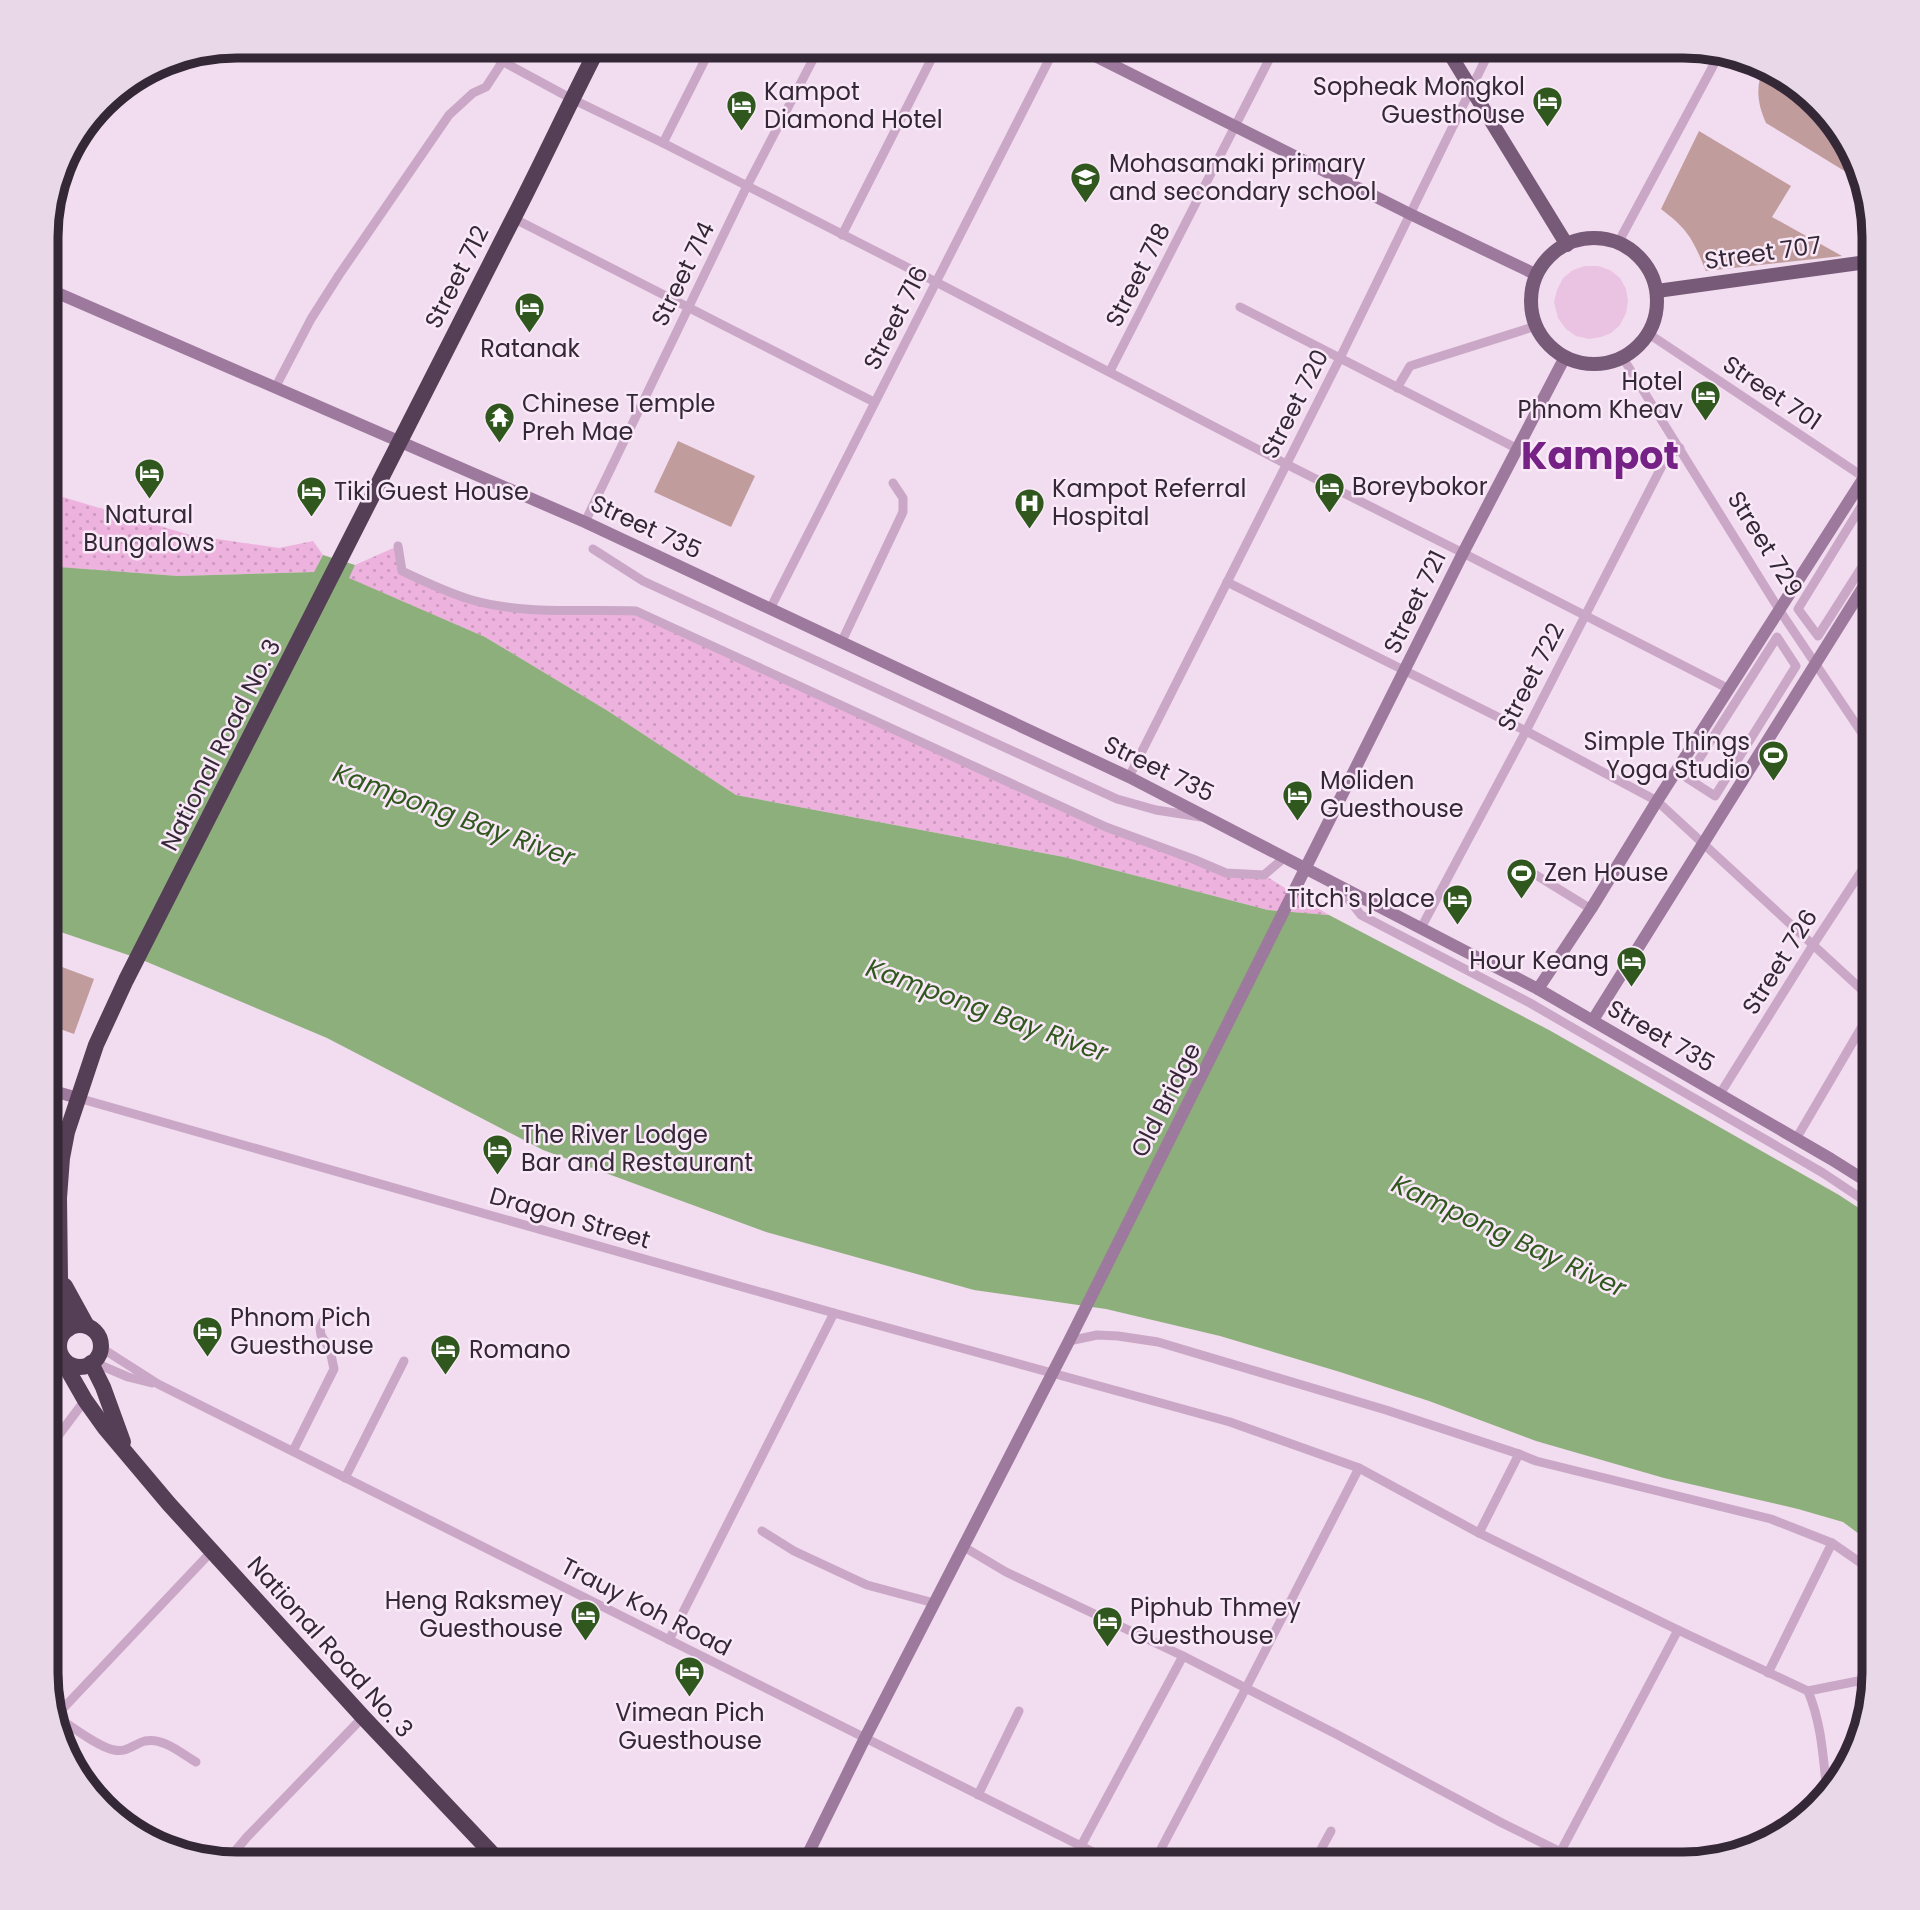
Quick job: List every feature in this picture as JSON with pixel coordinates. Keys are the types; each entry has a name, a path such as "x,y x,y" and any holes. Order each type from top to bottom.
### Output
{"highway":[{"name":"Street 712","path":"356,530 593,58"},
{"name":"National Road No. 3","path":"65,1331 60,1278 61,1174 67,1132 96,1045 126,980 356,530"},
{"path":"60,1278 87,1326 97,1334 100,1347 92,1363 75,1366 63,1356 59,1341 65,1331 80,1325 87,1326"},
{"name":"National Road No. 3","path":"63,1356 85,1400 169,1504 363,1717 491,1852"},
{"path":"92,1363 130,1456"}],"main road":[{"path":"1453,58 1567,245"},
{"path":"1593,239 1618,243 1633,251 1654,279 1657,310 1649,334 1623,358 1600,364 1579,363 1565,357 1546,342 1536,326 1532,306 1533,286 1537,275 1550,257 1567,245 1577,240 1593,239"},
{"name":"Street 707","path":"1657,291 1862,263"}],"street":[{"path":"497,58 572,99 936,282 1728,689"},
{"path":"663,143 706,58"},
{"name":"Street 714","path":"585,522 747,186 814,58"},
{"path":"842,236 932,58"},
{"name":"Street 716","path":"771,607 1050,58"},
{"path":"1099,58 1409,214 1537,275"},
{"name":"Street 718","path":"1110,372 1270,58"},
{"name":"Street 720","path":"1129,777 1340,358 1486,58"},
{"path":"275,388 339,275 449,115 472,93 486,87 503,61"},
{"path":"1618,243 1716,61"},
{"path":"513,218 874,402"},
{"name":"Street 735","path":"58,293 585,522 1129,777 1538,989 1862,1179"},
{"path":"1240,307 1516,449"},
{"path":"1397,388 1410,366 1536,326"},
{"name":"Street 701","path":"1649,334 1862,476"},
{"name":"Street 721","path":"1296,887 1463,553 1565,357"},
{"name":"Street 729","path":"1623,358 1780,611 1862,732"},
{"name":"Street 722","path":"1421,928 1666,458 1680,448"},
{"path":"842,641 903,512 903,498 893,483"},
{"path":"1538,989 1728,689 1862,493"},
{"path":"1862,505 1798,609 1818,636 1862,567"},
{"path":"398,547 402,571 473,601 522,609 636,611 1106,827 1226,873 1264,875 1285,857"},
{"path":"593,549 643,581 1117,799 1156,810 1213,820"},
{"path":"1227,582 1526,731 1657,801 1862,993"},
{"path":"1593,1020 1862,589"},
{"path":"1777,637 1796,666 1716,796 1687,778 1777,637"},
{"path":"1857,724 1862,724"},
{"name":"Street 726","path":"1720,1094 1862,870"},
{"path":"1536,875 1591,909"},
{"path":"1336,883 1362,915 1530,1003 1823,1173 1862,1199"},
{"name":"Old Bridge","path":"809,1852 1296,887"},
{"path":"1796,1139 1862,1025"},
{"path":"58,1092 78,1098"},
{"name":"Dragon Street","path":"78,1098 834,1313 1230,1422 1359,1468 1479,1533 1808,1691"},
{"path":"293,1451 334,1369 330,1350 320,1328 328,1311"},
{"path":"669,1640 834,1313"},
{"path":"58,1329 65,1331"},
{"path":"1071,1336 1118,1336 1158,1342 1386,1410 1536,1461 1771,1519 1832,1544 1862,1563"},
{"path":"100,1347 158,1384"},
{"path":"58,1351 63,1356"},
{"path":"345,1478 404,1361"},
{"path":"92,1363 128,1377 158,1384"},
{"name":"Trauy Koh Road","path":"158,1384 1093,1852"},
{"path":"58,1435 85,1400"},
{"path":"1479,1533 1519,1454"},
{"path":"1159,1852 1359,1468"},
{"path":"762,1531 794,1551 867,1585 934,1604"},
{"path":"1768,1673 1832,1544"},
{"path":"964,1546 1017,1578 1183,1656 1561,1852 1678,1630"},
{"path":"62,1710 212,1551"},
{"path":"1079,1852 1183,1656"},
{"path":"1826,1781 1820,1726 1808,1691 1862,1680"},
{"path":"978,1794 1019,1711"},
{"path":"234,1852 363,1717"},
{"path":"65,1723 114,1750 125,1750 145,1741 155,1740 196,1762"},
{"path":"1319,1852 1331,1830"}],"shaded area":[{"path":"1761,76 1773,82 1810,110 1838,147 1851,175 1766,123 1758,94"},
{"path":"1699,131 1791,186 1772,217 1842,256 1706,271 1689,236 1661,209"},
{"path":"1585,266 1610,270 1620,278 1628,301 1620,325 1611,333 1589,339 1576,336 1566,329 1558,318 1554,302 1563,278 1573,270"},
{"path":"678,441 755,476 731,527 654,492"},
{"path":"58,966 94,979 74,1034 58,1028"}],"sand":[{"path":"58,496 190,535 279,548 313,541 323,555 314,572 178,576 58,567"},
{"path":"398,546 402,571 473,601 522,609 636,611 1106,827 1226,873 1264,875 1329,915 1268,910 1064,857 736,795 608,711 485,637 348,578 355,565"}],"water":[{"name":"Kampong Bay River","path":"323,555 355,565 349,578 485,637 608,711 736,795 1064,857 1268,910 1329,915 1549,1030 1839,1195 1862,1210 1862,1536 1843,1522 1664,1478 1536,1441 1429,1401 1220,1336 1106,1309 974,1290 766,1232 543,1150 327,1038 140,959 58,931 58,567 178,576 314,572"}],"place":[{"name":"Sopheak Mongkol Guesthouse","path":"1548,128"},
{"name":"Kampot Diamond Hotel","path":"741,133"},
{"name":"Mohasamaki primary and secondary school","path":"1086,205"},
{"name":"Ratanak","path":"530,334"},
{"name":"Hotel Phnom Kheav","path":"1706,423"},
{"name":"Chinese Temple Preh Mae","path":"499,445"},
{"name":"Natural Bungalows","path":"149,500"},
{"name":"Boreybokor","path":"1329,514"},
{"name":"Tiki Guest House","path":"311,519"},
{"name":"Kampot Referral Hospital","path":"1029,530"},
{"name":"Simple Things Yoga Studio","path":"1773,783"},
{"name":"Moliden Guesthouse","path":"1297,822"},
{"name":"Zen House","path":"1521,900"},
{"name":"Titch's place","path":"1458,926"},
{"name":"Hour Keang","path":"1632,988"},
{"name":"The River Lodge Bar and Restaurant","path":"498,1176"},
{"name":"Phnom Pich Guesthouse","path":"207,1359"},
{"name":"Romano","path":"446,1377"},
{"name":"Heng Raksmey Guesthouse","path":"586,1642"},
{"name":"Piphub Thmey Guesthouse","path":"1107,1649"},
{"name":"Vimean Pich Guesthouse","path":"690,1698"}],"district":[{"name":"Kampot","path":"1600,456"}]}
